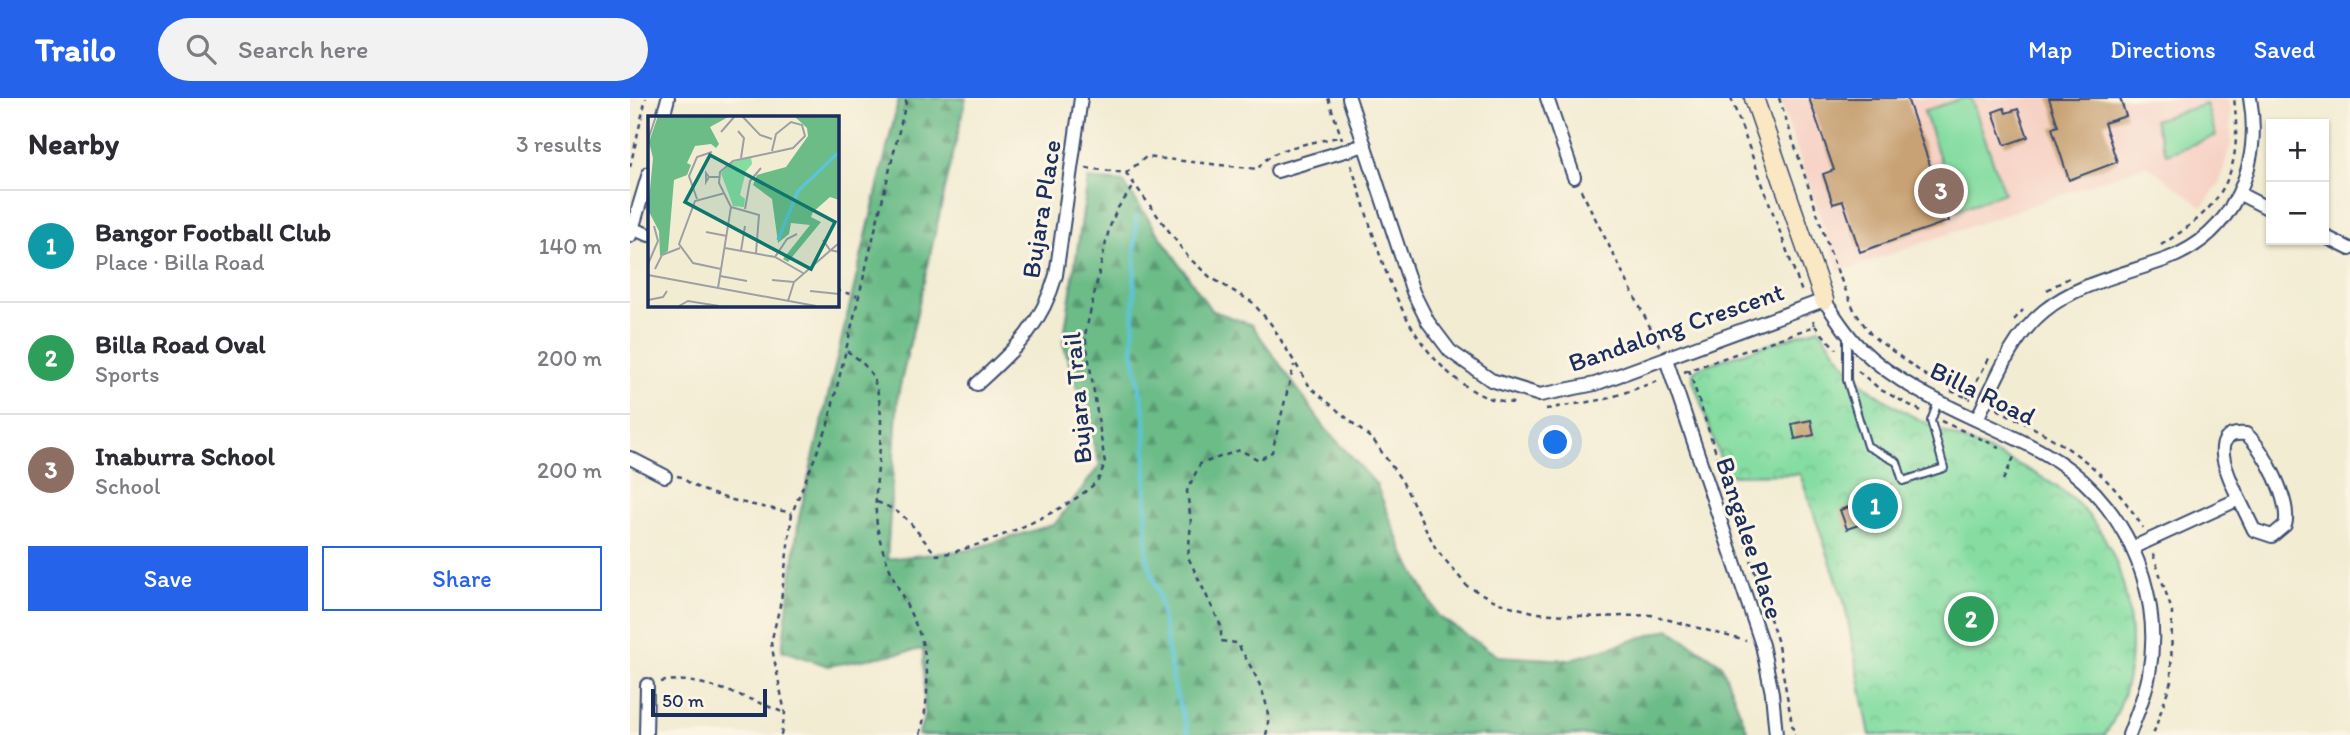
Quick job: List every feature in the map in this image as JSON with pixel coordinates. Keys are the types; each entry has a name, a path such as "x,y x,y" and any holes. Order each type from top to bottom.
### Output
{"street":[{"path":"663,116 668,98"},
{"name":"Bujara Place","path":"977,384 1031,331 1049,298 1056,275 1081,98"},
{"name":"Bandalong Crescent","path":"1349,98 1413,292 1428,322 1450,351 1491,380 1540,394 1595,384 1816,303"},
{"path":"1548,98 1574,177"},
{"name":"Billa Road","path":"1754,98 1816,303 1894,375 1938,402 2046,454 2091,487 2122,528 2142,569 2151,614 2149,674 2129,735"},
{"path":"1977,419 2000,369 2022,336 2045,310 2065,296 2193,247 2225,216 2240,194 2254,141 2250,98"},
{"path":"1278,171 1365,145"},
{"path":"632,232 648,176"},
{"path":"2240,194 2266,207"},
{"path":"2329,238 2350,249"},
{"name":"Bangalee Place","path":"1666,359 1762,645 1772,693 1776,735"},
{"path":"2238,433 2246,434 2263,452 2287,508 2285,525 2272,536 2254,530 2239,499 2222,457 2222,445 2227,438 2238,433"},
{"path":"630,458 665,476"},
{"path":"2132,548 2239,499"},
{"path":"646,735 648,685"}],"lane":[{"path":"1847,334 1847,380 1867,446 1897,462 1903,481 1944,468 1931,421 1938,402"}],"path":[{"path":"630,167 646,98"},
{"path":"781,735 785,713 771,643 781,601 792,513 827,428 907,98"},
{"path":"1328,98 1398,300 1414,334 1436,363 1481,395 1518,404"},
{"path":"1543,410 1606,399 1815,326 1816,303 1731,98"},
{"path":"1779,98 1837,272 1855,312 1872,336 1905,363 1942,387 1985,403 2060,442 2104,474 2142,526 2172,611 2171,681 2153,735"},
{"path":"2150,249 2197,222 2215,202 2227,182 2237,141 2234,98"},
{"path":"1126,173 1146,157 1258,169 1263,159 1275,151 1341,136"},
{"path":"1072,166 1126,173 1188,257 1210,277 1252,302 1271,324 1310,387 1374,441 1402,481 1436,549 1468,586 1499,603 1537,613 1597,617 1651,615 1762,645"},
{"path":"1574,177 1666,359"},
{"name":"Bujara Trail","path":"877,502 897,510 912,521 937,555 951,554 1013,531 1056,509 1098,479 1105,463 1084,335 1109,229 1117,209 1135,185"},
{"path":"2043,293 2070,278"},
{"path":"838,291 857,296"},
{"path":"2011,324 2026,306"},
{"path":"846,350 866,367 874,380 879,397 882,433 877,502 878,530 887,564 918,631 925,661 927,707 920,735"},
{"path":"1967,397 1992,354"},
{"path":"1266,735 1269,724 1266,702 1252,670 1237,642 1221,641 1221,626 1188,557 1191,522 1187,491 1200,464 1240,450 1259,460 1272,452 1294,365"},
{"path":"665,476 682,477 690,485 792,513"},
{"path":"648,685 674,678 736,694 785,713"}],"shaded area":[{"path":"1779,98 2227,98 2231,109 2231,143 2220,182 2202,207 2147,165 1839,272"}],"green space":[{"path":"899,98 966,98 898,395 887,559 969,550 1055,524 1100,465 1063,343 1088,179 1123,182 1211,310 1252,325 1325,428 1376,484 1404,553 1438,616 1498,656 1569,660 1669,629 1721,664 1749,735 918,735 925,715 923,649 828,666 782,650 799,518"},
{"path":"1963,98 1971,98 2004,193 1957,210 1924,111"},
{"path":"2206,104 2216,136 2166,154 2154,120"},
{"path":"1819,328 1851,370 1874,392 1914,417 2035,473 2069,496 2097,526 2118,568 2131,637 2127,681 2118,709 2105,735 1870,735 1844,601 1800,474 1726,475 1693,380 1693,372 1700,367"}],"building":[{"path":"1809,98 1907,98 1949,221 1860,252 1843,201 1833,204 1823,174 1834,170"},
{"path":"2049,98 2120,98 2126,116 2104,123 2117,162 2069,180 2052,128 2058,126"},
{"path":"2004,108 2006,113 2018,109 2028,137 2005,145 1993,112"},
{"path":"1811,420 1814,435 1795,439 1792,424"},
{"path":"1891,485 1899,511 1847,529 1840,510 1865,502 1864,499 1875,495 1873,491"}],"waterway":[{"path":"1136,216 1133,349 1145,418 1147,556 1159,596 1174,687 1189,735"}],"place":[{"name":"Inaburra School","path":"1941,191"},
{"name":"Bangor Football Club","path":"1875,506"},
{"name":"Billa Road Oval","path":"1971,619"}]}
